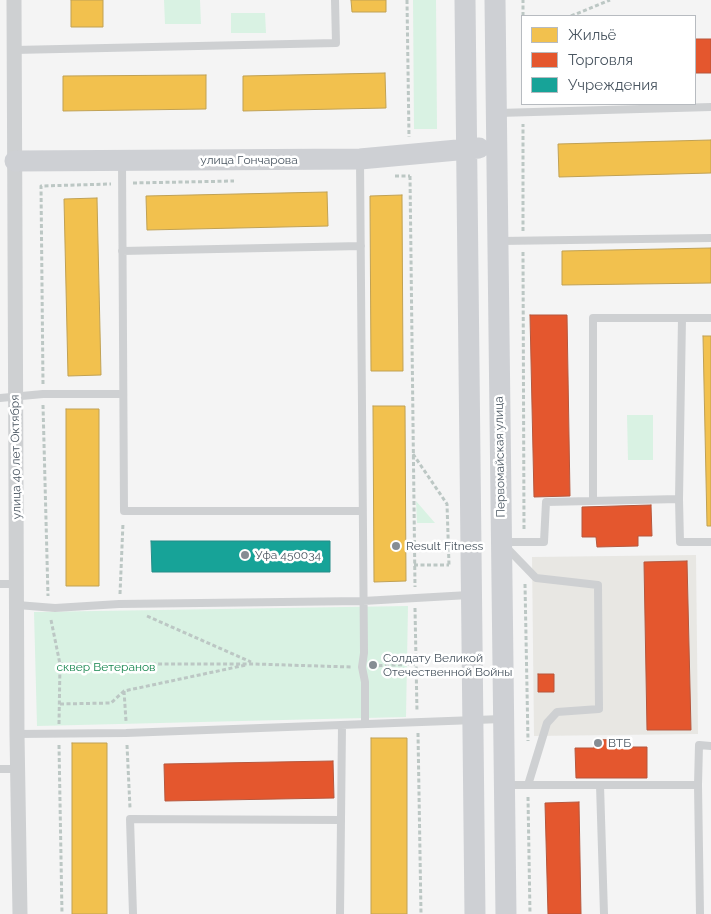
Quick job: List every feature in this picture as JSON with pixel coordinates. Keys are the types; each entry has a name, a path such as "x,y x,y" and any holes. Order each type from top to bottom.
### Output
{"main road":[{"path":"464,0 475,914"},
{"name":"Первомайская улица","path":"495,0 506,914"},
{"name":"улица Гончарова","path":"8,161 360,159 466,148 496,148"}],"street":[{"name":"улица 40 лет Октября","path":"14,0 14,50 8,161 8,397 17,584 20,914"}],"lane":[{"path":"14,50 336,43 335,0"},
{"path":"496,113 711,107"},
{"path":"360,159 364,653 362,667 366,724"},
{"path":"122,161 124,511 362,511"},
{"path":"498,241 711,238"},
{"path":"122,251 361,246"},
{"path":"593,501 593,318 711,318"},
{"path":"682,318 680,542 711,542"},
{"path":"8,397 43,394 123,394"},
{"path":"501,542 544,542 546,502 679,499"},
{"path":"501,542 536,578 598,585 599,709 557,712 547,724 528,785"},
{"path":"0,584 17,584"},
{"path":"17,606 48,608 119,604 363,601 471,595"},
{"path":"17,734 126,733 504,719"},
{"path":"340,914 342,725"},
{"path":"700,914 699,745 711,746"},
{"path":"0,769 18,769"},
{"path":"504,785 698,785"},
{"path":"600,785 604,914"},
{"path":"133,914 130,819 341,820"}],"path":[{"path":"407,0 421,914"},
{"path":"523,0 523,15"},
{"path":"573,15 610,0"},
{"path":"523,113 525,542"},
{"path":"413,454 447,504 449,565"},
{"path":"119,604 124,511"},
{"path":"525,566 528,745"},
{"path":"48,608 60,664 59,734 62,914"},
{"path":"146,616 254,664"},
{"path":"60,664 254,664 362,667 416,664"},
{"path":"60,704 111,703 124,690 254,664"},
{"path":"124,690 130,819"},
{"path":"528,785 530,914"}],"shaded area":[{"path":"696,555 698,734 534,736 532,557"}],"green space":[{"path":"164,0 200,0 201,24 165,24"},
{"path":"413,0 436,0 437,129 414,129"},
{"path":"231,13 265,13 266,33 231,33"},
{"path":"627,415 653,415 653,460 628,460"},
{"path":"416,501 435,523 417,523"},
{"name":"сквер Ветеранов","path":"408,606 406,717 37,726 34,612"}],"building: Жильё":[{"path":"71,0 103,0 103,27 71,27"},
{"path":"351,0 386,0 386,12 352,12"},
{"path":"385,73 386,108 243,111 243,76"},
{"path":"206,75 206,109 63,111 63,76"},
{"path":"711,140 711,173 559,177 558,144"},
{"path":"327,192 328,226 147,230 146,196"},
{"path":"402,195 403,371 371,371 370,196"},
{"path":"97,198 101,375 68,376 64,199"},
{"path":"711,248 711,283 562,285 562,251"},
{"path":"703,336 711,336 711,526 707,526"},
{"path":"373,406 405,406 406,581 374,582"},
{"path":"66,409 99,409 99,586 66,586"},
{"path":"371,738 407,738 407,914 371,914"},
{"path":"72,743 107,743 107,914 72,914"}],"building: Торговля":[{"path":"696,39 711,39 711,73 696,73"},
{"path":"530,315 567,315 570,496 534,497"},
{"path":"651,505 652,536 638,536 638,546 597,547 596,537 582,537 582,507"},
{"path":"687,561 691,730 647,730 644,562"},
{"path":"538,674 554,674 554,692 538,692"},
{"path":"630,739 630,747 647,747 647,778 576,778 575,748 594,748 594,740"},
{"path":"333,761 334,798 165,801 164,764"},
{"path":"579,802 581,914 548,914 545,803"}],"building: Учреждения":[{"path":"151,541 330,541 330,572 152,572"}],"place":[{"name":"Result Fitness","path":"396,546"},
{"name":"Уфа 450034","path":"245,555"},
{"name":"Солдату Великой Отечественной Войны","path":"373,665"},
{"name":"ВТБ","path":"598,743"}]}
